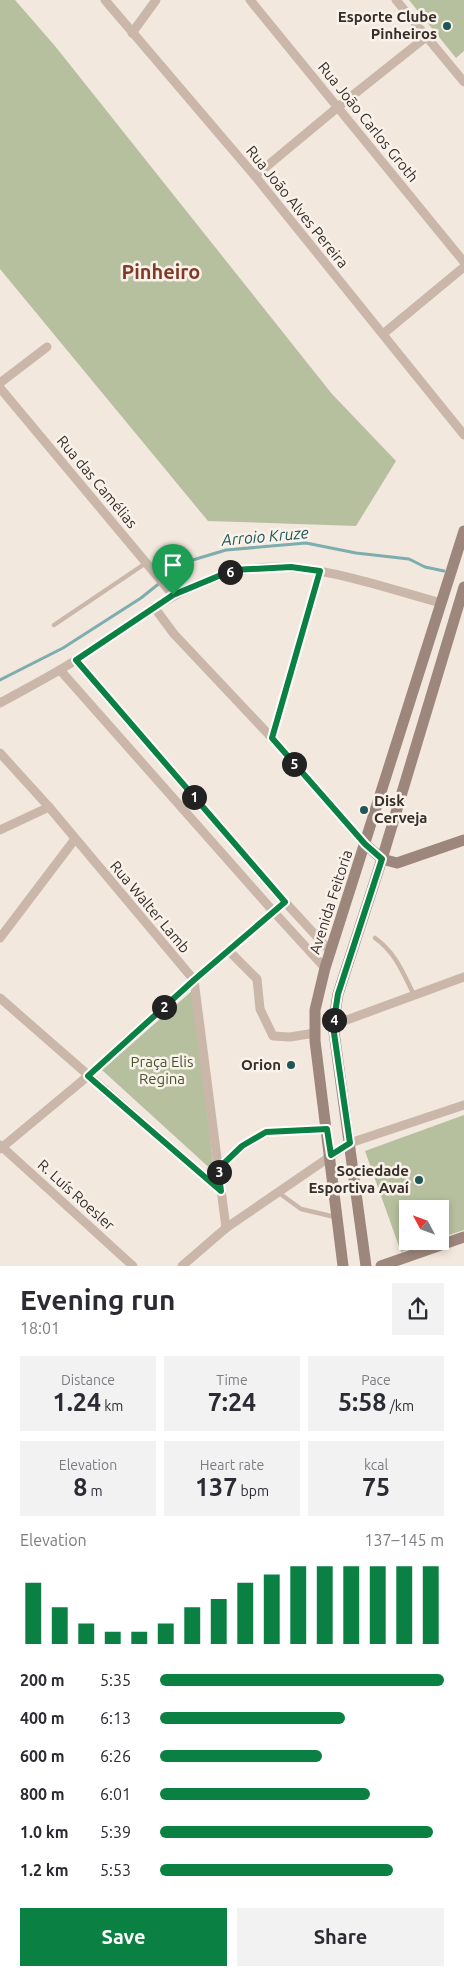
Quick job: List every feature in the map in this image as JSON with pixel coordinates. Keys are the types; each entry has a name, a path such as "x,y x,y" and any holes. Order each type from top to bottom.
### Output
{"main road":[{"name":"Avenida Feitoria","path":"343,1266 315,1033 315,1010 325,968 464,531"},
{"path":"366,1266 333,1026 338,994 460,611 462,593 443,598"},
{"path":"365,844 382,859 397,863 464,840"},
{"path":"380,1266 464,1237"}],"street":[{"name":"Rua João Alves Pereira","path":"106,0 255,176 464,435"},
{"path":"132,33 156,0"},
{"name":"Rua João Carlos Groth","path":"250,0 464,262"},
{"path":"396,0 464,82"},
{"path":"255,176 338,106 426,37"},
{"path":"382,334 464,267"},
{"path":"0,383 47,347"},
{"name":"Rua das Camélias","path":"0,388 173,595"},
{"path":"0,703 60,670 173,595 233,570 291,567 320,571 443,598"},
{"path":"272,738 320,571"},
{"path":"154,607 174,634 272,738 365,844"},
{"path":"76,660 285,902 331,952"},
{"path":"60,670 272,911 325,968"},
{"name":"Rua Walter Lamb","path":"0,753 49,807 194,980"},
{"path":"0,830 49,807"},
{"path":"0,938 75,839"},
{"path":"1,1147 88,1076 272,911 285,902"},
{"path":"228,950 257,980 260,1010 273,1036 290,1037 315,1033"},
{"path":"333,1026 464,977"},
{"path":"194,980 226,1228"},
{"path":"0,998 221,1191"},
{"path":"182,1266 226,1228 350,1143 464,1105"},
{"name":"R. Luís Roesler","path":"1,1147 134,1266"}],"lane":[{"path":"54,625 147,563"},
{"path":"375,938 387,946 398,959 414,995"},
{"path":"218,1169 242,1146 266,1132 327,1129"},
{"path":"277,1192 301,1209 338,1218"}],"green space":[{"path":"0,0 15,0 55,46 332,394 396,461 356,526 208,521 0,269"},
{"name":"Esporte Clube Pinheiros","path":"409,0 464,0 464,51 456,58"},
{"name":"Praça Elis Regina","path":"193,990 214,1172 102,1070"},
{"name":"Sociedade Esportiva Avaí","path":"464,1115 464,1230 449,1235 449,1200 399,1200 399,1246 365,1151"}],"waterway":[{"name":"Arroio Kruze","path":"0,680 63,648 141,598 186,562 226,550 306,543 356,553 409,559 425,567 444,571"}],"place":[{"name":"Esporte Clube Pinheiros","path":"447,26"},
{"name":"Disk Cerveja","path":"364,810"},
{"name":"Orion","path":"291,1065"},
{"name":"Sociedade Esportiva Avaí","path":"419,1180"}],"district":[{"name":"Pinheiro","path":"161,272"}],"route":[{"path":"291,567 320,571 272,738 365,844 382,859 338,994 333,1026 350,1143 331,1155 327,1129 266,1132 242,1146 218,1169 221,1191 88,1076 272,911 285,902 76,660 173,595 233,570 291,567"}]}
